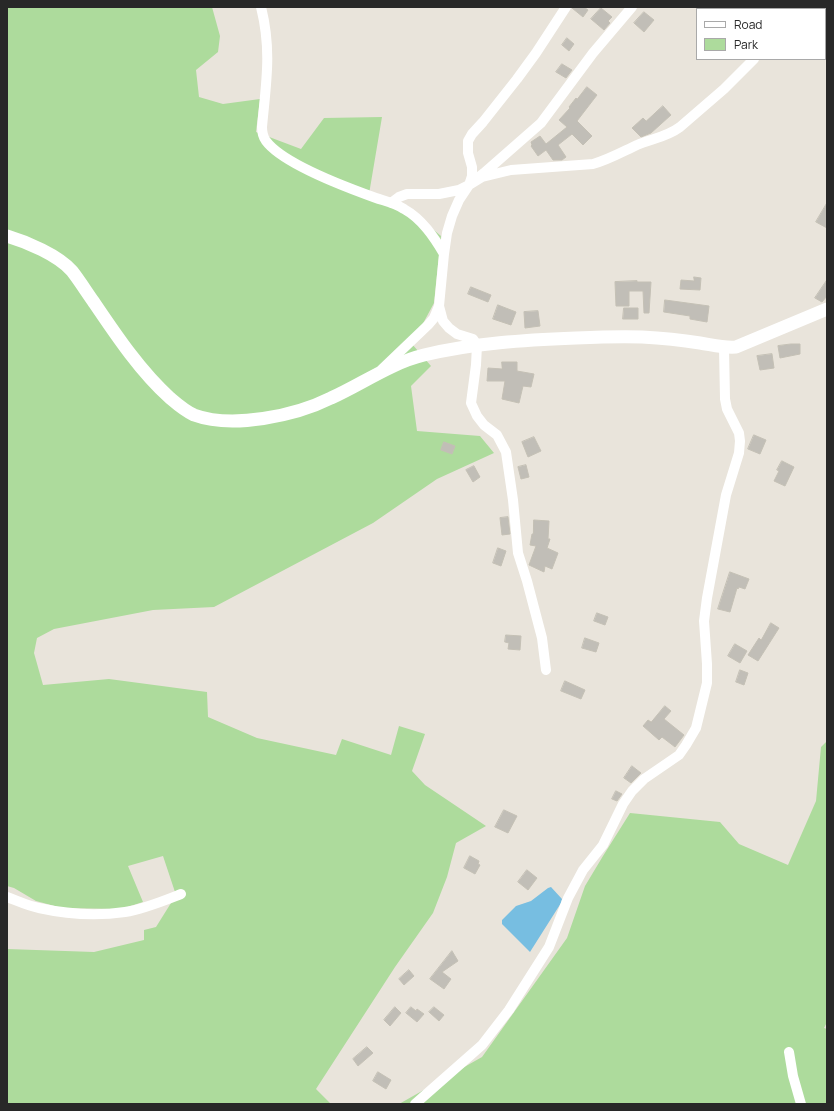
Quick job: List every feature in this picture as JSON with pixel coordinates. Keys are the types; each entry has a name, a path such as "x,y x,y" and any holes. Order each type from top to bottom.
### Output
{"street":[{"path":"261,7 266,27 268,49 268,71 262,127 262,134 265,140 270,146 296,164 338,183 406,209 415,216 436,240 444,254"},
{"path":"378,373 428,325 434,318 439,306 444,254 452,216 459,200 469,185 472,176 472,166 468,153 468,141 533,58 566,7"},
{"path":"469,185 541,123 593,53 632,7"},
{"path":"391,203 394,199 406,194 448,193 469,185 482,177 511,170 593,164 602,162 638,145 663,137 680,128 724,90 753,60"},
{"path":"7,236 24,241 49,254 71,270 118,336 162,391 178,405 194,414 218,420 244,421 272,417 308,408 330,399 378,373 421,356 456,348 551,339 631,336 668,338 724,348 736,347 827,309"},
{"path":"439,306 443,321 449,328 457,334 473,339 477,345 471,403 476,416 484,425 497,435 506,452 518,553 542,638 546,670"},
{"path":"415,1104 482,1045 509,1010 549,947 568,898 583,870 603,845 623,804 632,791 644,779 679,755 696,728 707,683 704,622 707,598 726,495 739,453 740,441 739,433 725,399 724,348"},
{"path":"7,897 39,908 72,913 98,914 126,912 155,904 181,894"},
{"path":"789,1052 793,1076 801,1104"}],"green space":[{"path":"7,7 212,7 220,36 218,52 196,70 199,97 223,104 260,99 256,132 301,149 324,118 382,117 368,200 396,202 422,220 441,236 434,303 412,344 431,366 411,386 417,431 480,436 494,453 437,479 373,523 214,607 153,610 54,629 37,638 34,653 43,685 109,679 207,692 208,717 257,738 336,755 342,739 391,755 399,726 425,734 412,771 425,785 486,826 456,843 447,877 433,913 395,967 316,1089 331,1104 7,1104 7,949 94,952 144,940 144,930 156,927 176,895 163,856 128,866 143,902 121,909 62,908 36,901 14,888 7,886"},
{"path":"827,741 827,1022 824,1028 827,1029 827,1104 399,1104 482,1057 567,938 585,886 630,813 720,822 739,844 788,865 816,801 821,747"}],"water":[{"path":"551,887 562,899 561,903 530,952 502,924 502,920 516,906 531,901"}],"building":[{"path":"572,7 584,7 588,10 583,17"},
{"path":"601,8 612,17 608,21 610,23 604,30 591,19"},
{"path":"644,12 654,20 644,32 634,23"},
{"path":"567,38 574,44 569,51 562,45"},
{"path":"562,64 572,70 566,78 556,72"},
{"path":"587,87 597,95 577,121 592,136 583,145 572,134 558,145 566,157 562,160 553,160 546,150 538,156 531,146 531,142 540,136 546,144 567,127 559,120 570,108 569,107 576,98 577,99"},
{"path":"663,106 671,115 651,133 641,137 632,128 643,118 646,121"},
{"path":"827,203 827,228 816,222"},
{"path":"694,277 701,278 700,290 680,289 681,280 694,281"},
{"path":"827,280 827,296 822,302 815,298"},
{"path":"615,282 651,282 649,313 644,313 643,291 629,291 629,306 616,306"},
{"path":"471,287 491,295 488,302 468,294"},
{"path":"665,300 709,306 707,322 690,319 690,316 664,312"},
{"path":"498,305 516,312 511,325 493,319"},
{"path":"624,308 638,308 638,319 623,319"},
{"path":"538,311 540,326 525,328 524,312"},
{"path":"800,344 800,354 780,358 778,346"},
{"path":"772,354 774,368 760,370 757,356"},
{"path":"502,362 517,362 517,371 534,374 531,387 523,386 519,403 502,399 505,381 487,381 488,368 502,369"},
{"path":"754,435 766,440 760,454 748,449"},
{"path":"534,437 541,451 528,457 522,442"},
{"path":"444,442 455,446 452,454 441,450"},
{"path":"782,461 794,467 785,486 774,481 779,471 777,470"},
{"path":"526,465 529,477 521,479 518,467"},
{"path":"474,466 480,477 473,482 466,470"},
{"path":"508,517 510,534 502,535 500,518"},
{"path":"534,520 549,521 548,539 550,539 547,548 558,553 552,569 545,566 544,572 529,565 536,546 530,545 533,534"},
{"path":"498,548 506,551 501,566 493,563"},
{"path":"730,572 749,579 745,589 739,587 738,589 737,588 730,612 718,609"},
{"path":"597,613 608,617 605,625 594,621"},
{"path":"771,623 779,628 758,661 748,655 759,638 761,640"},
{"path":"506,635 521,636 520,650 508,649 509,643 505,642"},
{"path":"585,638 599,643 596,652 582,648"},
{"path":"735,644 747,651 740,663 728,656"},
{"path":"740,670 748,673 744,685 736,682"},
{"path":"565,681 585,690 581,699 561,691"},
{"path":"665,706 671,711 664,719 684,735 675,747 662,737 659,740 643,726 648,720 651,722"},
{"path":"632,766 641,773 631,783 624,778"},
{"path":"616,791 622,794 617,801 612,799"},
{"path":"504,810 517,816 508,833 495,827"},
{"path":"470,856 479,861 478,864 480,865 475,874 464,868"},
{"path":"527,870 537,878 528,890 518,882"},
{"path":"452,951 458,961 442,972 451,979 444,989 430,979"},
{"path":"409,970 414,976 404,985 399,979"},
{"path":"395,1007 401,1013 390,1026 384,1020"},
{"path":"411,1007 424,1014 417,1022 406,1013"},
{"path":"434,1007 444,1015 439,1021 429,1012"},
{"path":"367,1047 373,1053 358,1066 353,1059"},
{"path":"378,1072 391,1080 386,1089 373,1081"}]}
